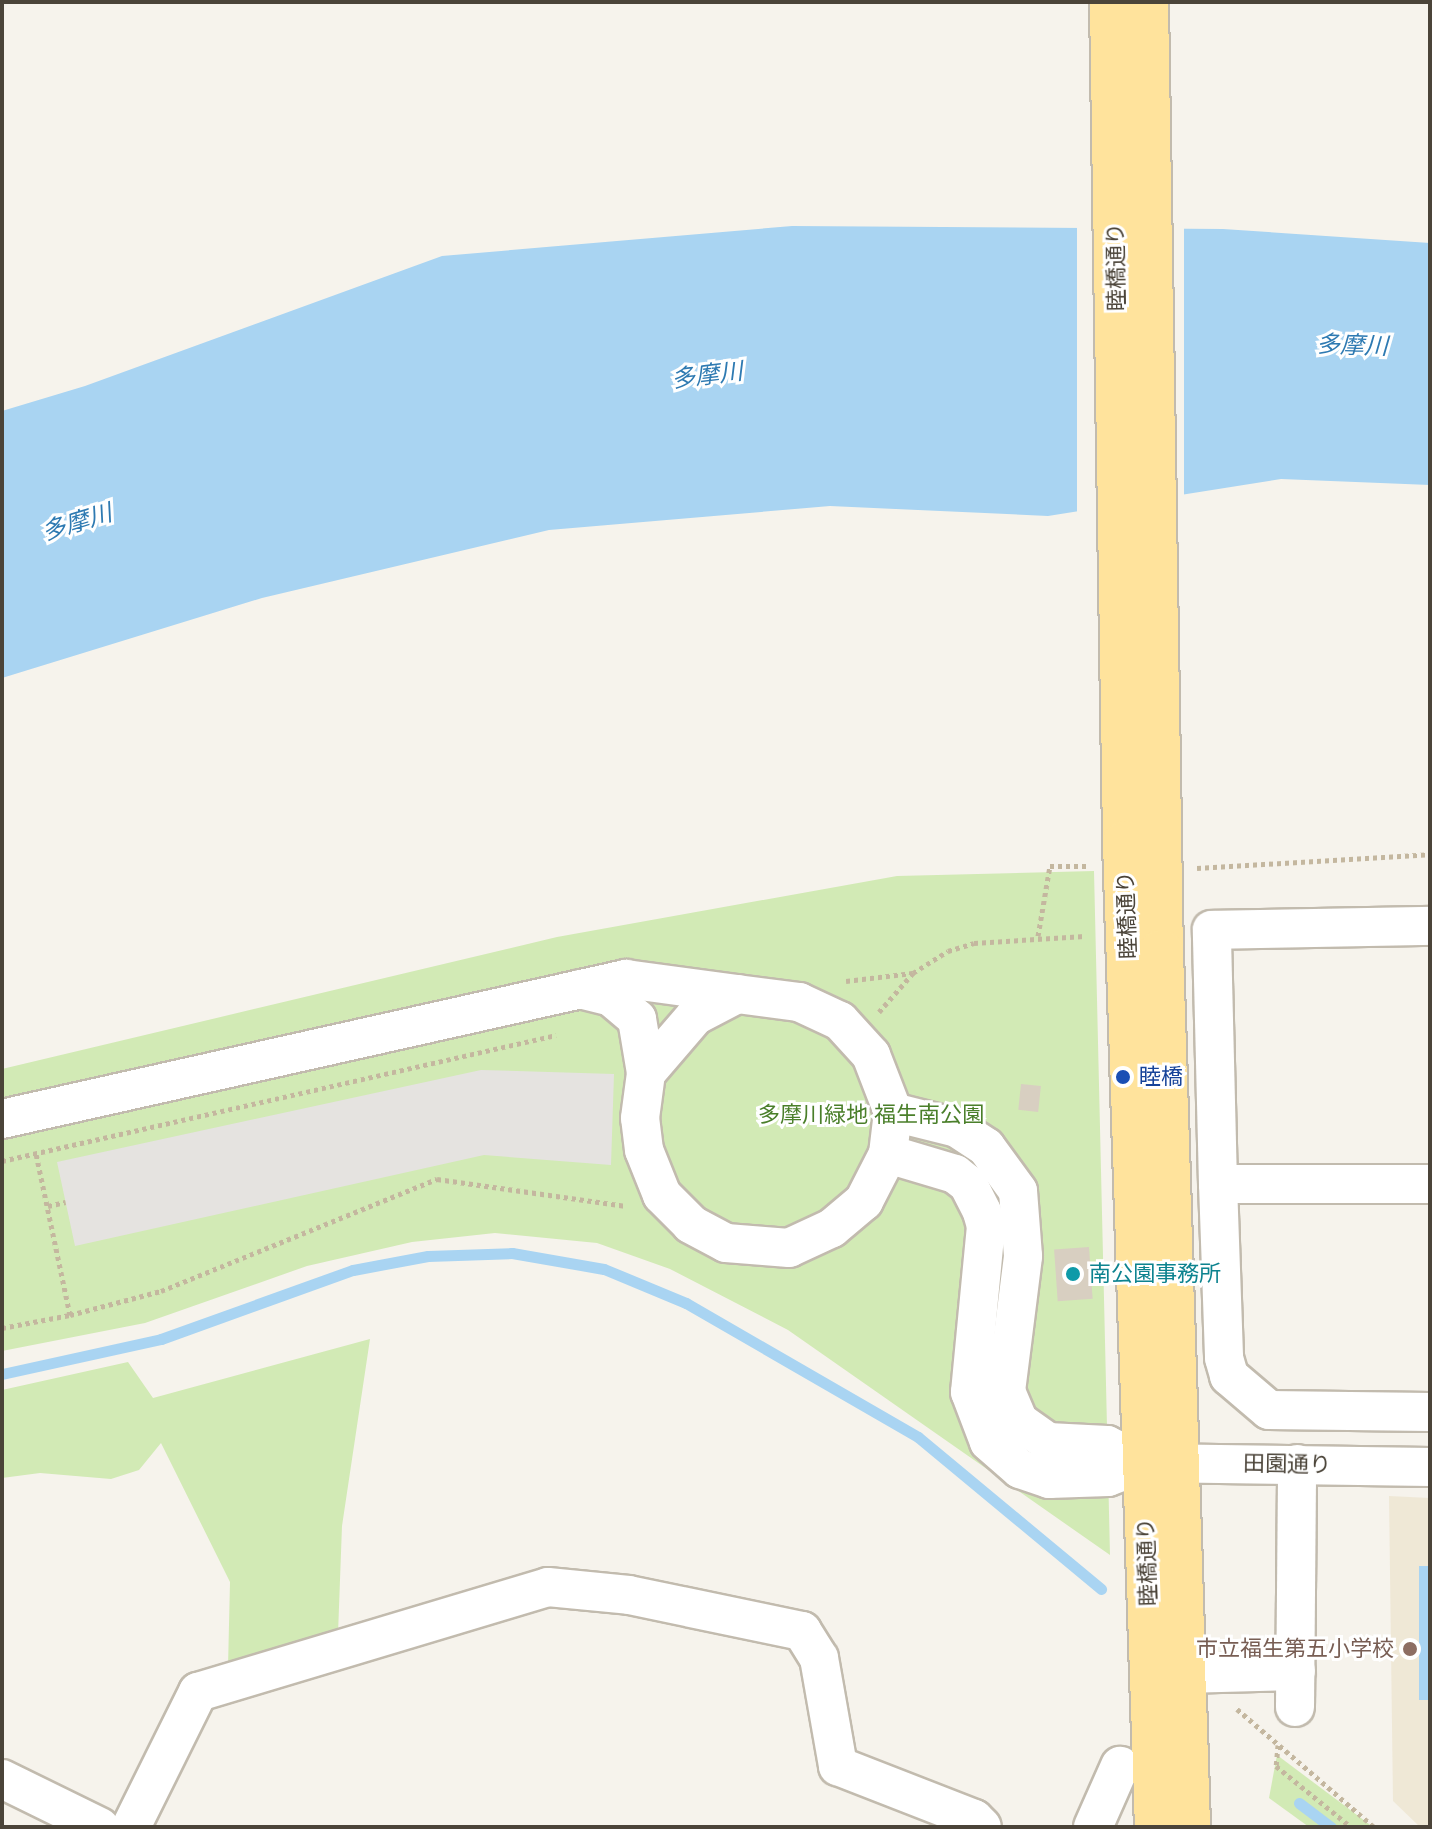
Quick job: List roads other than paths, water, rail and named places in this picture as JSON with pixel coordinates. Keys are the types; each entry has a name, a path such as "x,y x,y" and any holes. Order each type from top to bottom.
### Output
{"main road":[{"name":"睦橋通り","path":"1112,2 1160,1464 1157,1827"},
{"name":"睦橋通り","path":"1142,854 1146,2"},
{"name":"睦橋通り","path":"1160,1464 1183,1674 1188,1827"}],"street":[{"path":"1430,926 1212,930 1218,1184 1229,1376 1269,1410 1430,1412"},
{"path":"2,1119 577,989 626,979 799,1002 840,1021 871,1055 893,1112 888,1154 864,1201 814,1240 767,1250 726,1243 673,1211 652,1175 640,1118 646,1073 642,1035 626,1005 577,989"},
{"path":"646,1073 695,1016 737,994"},
{"path":"893,1112 957,1128 986,1147 1018,1191 1023,1256 1006,1391 1019,1422 1048,1442 1107,1445 1160,1464"},
{"path":"888,1154 955,1174 968,1184 982,1212 986,1226 970,1392 989,1442 1020,1469 1049,1479 1108,1477 1160,1464"},
{"path":"1218,1184 1430,1184"},
{"name":"田園通り","path":"1160,1464 1430,1467"},
{"path":"1183,1674 1295,1689 1297,1464"},
{"path":"131,1827 198,1692 548,1587 629,1595 802,1631 819,1658 838,1766 974,1819 982,1827"},
{"path":"1093,1827 1120,1766"},
{"path":"2,1779 100,1827"}],"water":[{"name":"多摩川","path":"792,226 1223,229 1430,243 1430,485 1281,479 1048,516 830,506 549,530 262,598 2,678 2,411 85,386 442,256"},
{"path":"1419,1566 1430,1566 1430,1700 1419,1700"}],"waterway":[{"path":"2,1374 161,1339 353,1270 428,1256 512,1253 604,1269 686,1303 918,1437 1101,1589"},
{"path":"1299,1803 1331,1827"}],"place":[{"name":"睦橋","path":"1123,1077"},
{"name":"南公園事務所","path":"1073,1274"},
{"name":"市立福生第五小学校","path":"1410,1649"}],"park label":[{"name":"多摩川緑地 福生南公園","path":"871,1115"}]}
